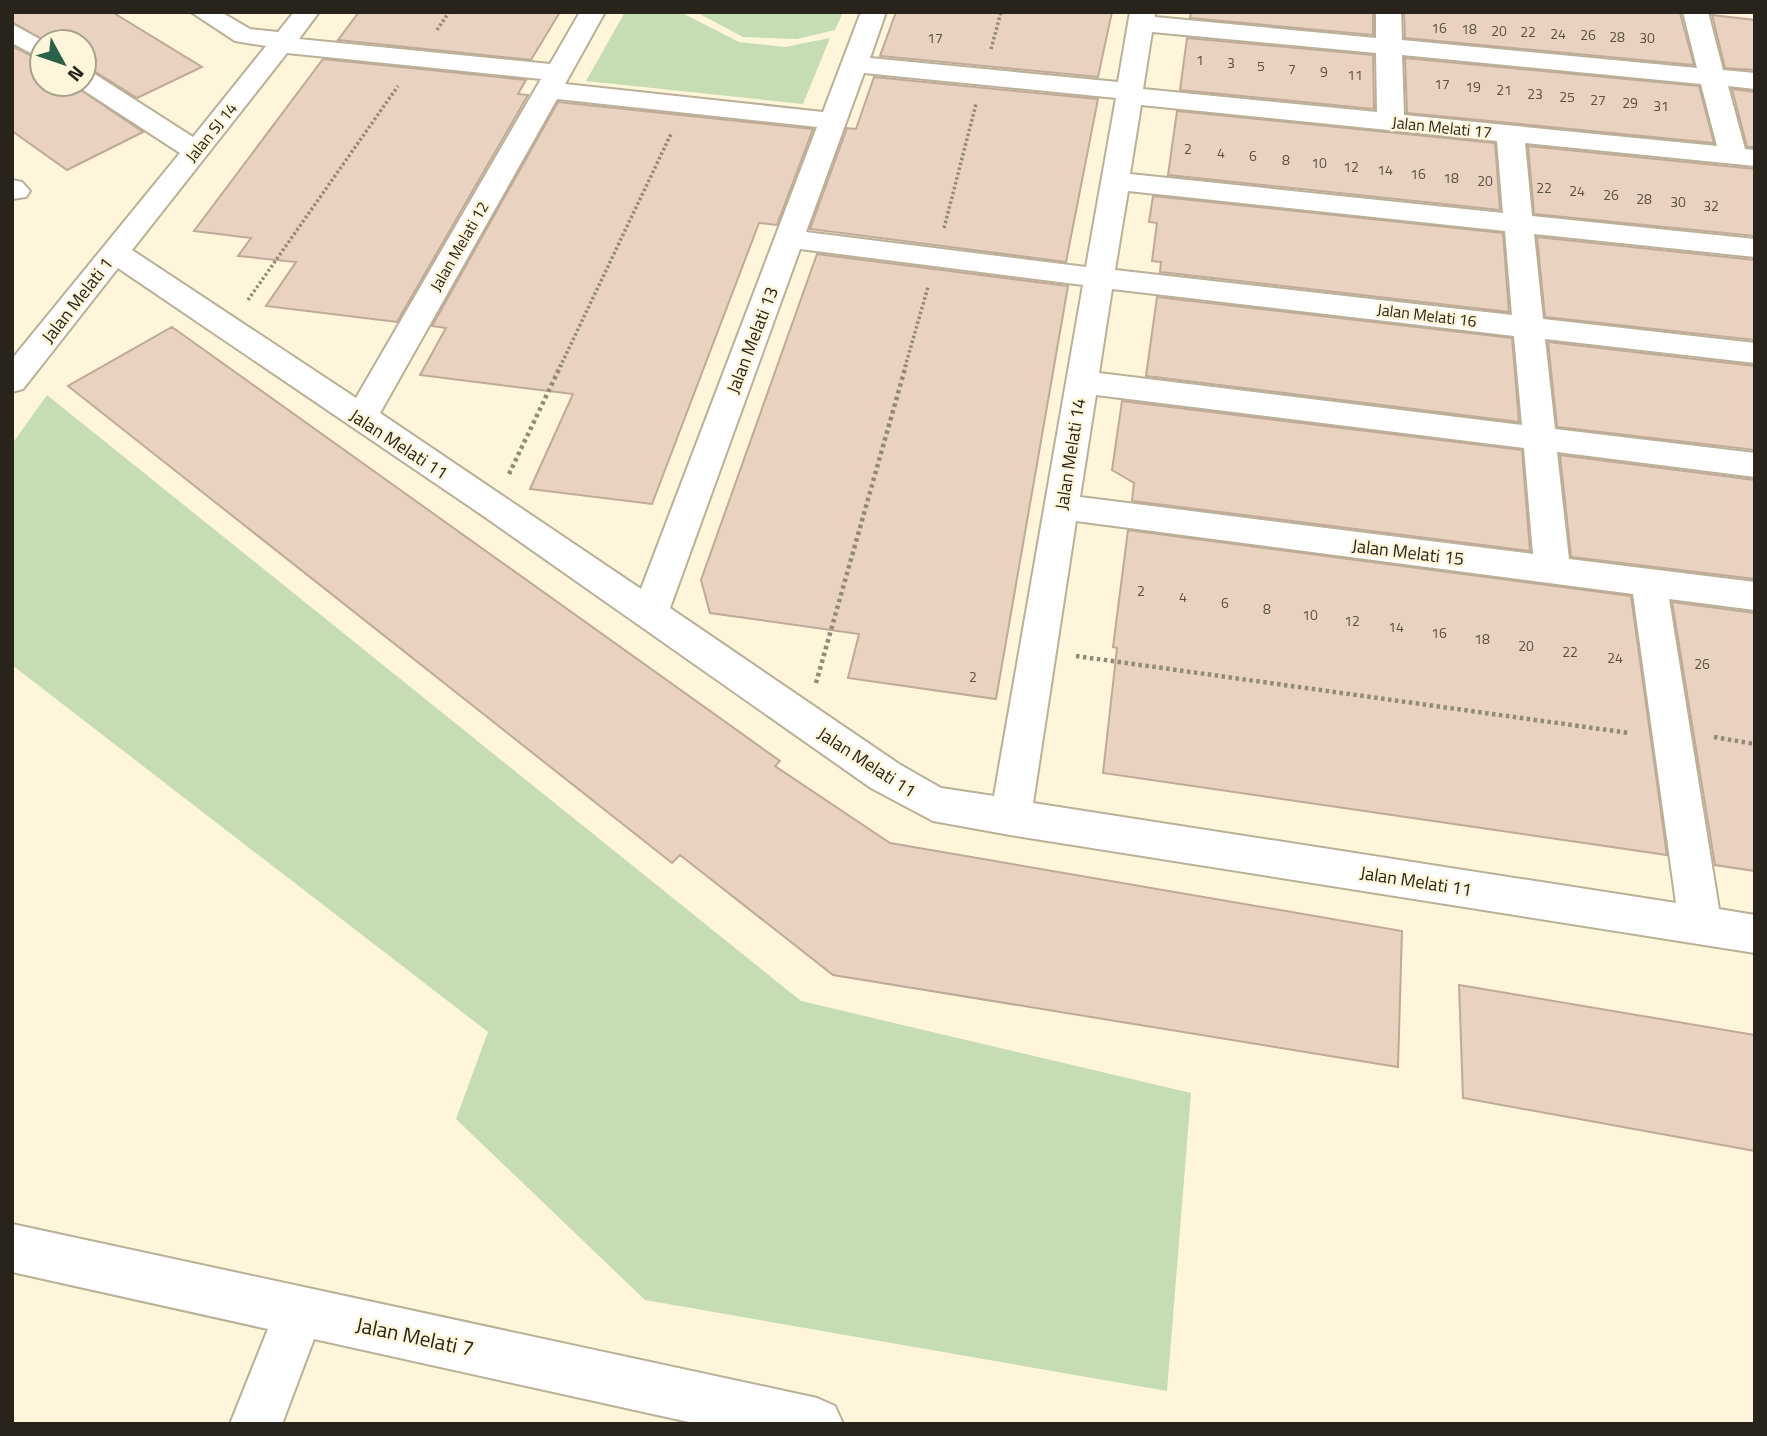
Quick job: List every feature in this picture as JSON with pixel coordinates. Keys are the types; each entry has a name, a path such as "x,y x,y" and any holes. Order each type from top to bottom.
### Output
{"street":[{"path":"202,12 244,36 418,58 685,105 833,121"},
{"name":"Jalan SJ 14","path":"115,252 307,12"},
{"name":"Jalan Melati 12","path":"360,419 593,12"},
{"name":"Jalan Melati 13","path":"649,615 874,12"},
{"path":"1388,12 1391,122"},
{"path":"1695,12 1713,77 1744,157"},
{"path":"1142,18 1389,46 1755,81"},
{"name":"Jalan Melati 14","path":"1010,818 1142,18"},
{"path":"12,32 28,42"},
{"name":"Jalan Melati 17","path":"854,64 1744,157"},
{"path":"98,88 196,151"},
{"path":"1510,134 1552,570"},
{"path":"1114,181 1755,248"},
{"name":"Jalan Melati 16","path":"789,239 1099,278 1755,353"},
{"name":"Jalan Melati 11","path":"115,252 360,419 494,506 885,776 933,804 1755,934"},
{"name":"Jalan Melati 1","path":"12,381 115,252"},
{"path":"1081,382 1755,465"},
{"name":"Jalan Melati 15","path":"1062,507 1755,596"},
{"path":"1649,583 1700,925"},
{"name":"Jalan Melati 7","path":"12,1248 817,1424"},
{"path":"256,1424 300,1311"}],"path":[{"path":"228,329 449,12"},
{"path":"805,722 936,258 1001,12"},
{"path":"494,506 685,105"},
{"path":"1037,651 1672,738"}],"green space":[{"path":"625,12 680,12 739,42 785,47 830,38 803,104 586,81"},
{"path":"696,12 843,12 835,30 797,39 743,37"},
{"path":"47,395 801,1001 1191,1093 1167,1391 645,1300 456,1119 488,1032 12,665 12,444"}],"building":[{"path":"12,12 112,12 202,67 137,98 98,74 98,28 28,28 28,31 12,22"},
{"path":"359,12 560,12 531,60 338,40"},
{"path":"896,12 1112,12 1098,77 880,56"},
{"path":"1191,12 1373,12 1373,35 1190,18"},
{"path":"1404,12 1680,13 1694,65 1405,38"},
{"path":"1712,15 1755,20 1755,70 1725,68"},
{"path":"1187,38 1373,55 1374,109 1180,90"},
{"path":"12,46 28,54 28,98 93,98 143,132 67,170 12,131"},
{"path":"1405,58 1699,86 1714,143 1407,113"},
{"path":"323,59 526,80 518,94 528,95 397,322 266,306 296,262 238,256 251,238 194,231"},
{"path":"874,77 1098,99 1066,262 810,229 847,128 856,129"},
{"path":"1732,89 1755,92 1755,147 1747,147"},
{"path":"558,102 813,129 777,225 759,223 652,504 530,489 573,394 420,375 446,328 432,326"},
{"path":"1177,111 1495,143 1500,210 1168,175"},
{"path":"1528,146 1755,169 1755,236 1534,214"},
{"path":"1153,196 1503,233 1509,312 1160,272 1161,262 1152,261 1157,223 1149,222"},
{"path":"1537,237 1755,260 1755,340 1545,317"},
{"path":"817,254 1068,286 996,699 848,678 859,634 710,613 701,580"},
{"path":"1157,297 1512,338 1519,422 1146,376"},
{"path":"172,327 780,761 775,766 890,843 1402,931 1398,1067 833,975 680,855 672,863 68,386"},
{"path":"1548,342 1755,366 1755,450 1557,427"},
{"path":"1122,401 1522,450 1530,551 1132,501 1134,483 1112,470"},
{"path":"1560,455 1755,480 1755,579 1571,557"},
{"path":"1128,530 1631,596 1667,855 1103,773 1117,648 1113,647"},
{"path":"1672,602 1755,613 1755,871 1715,865"},
{"path":"1459,985 1755,1035 1755,1151 1463,1098"}]}
